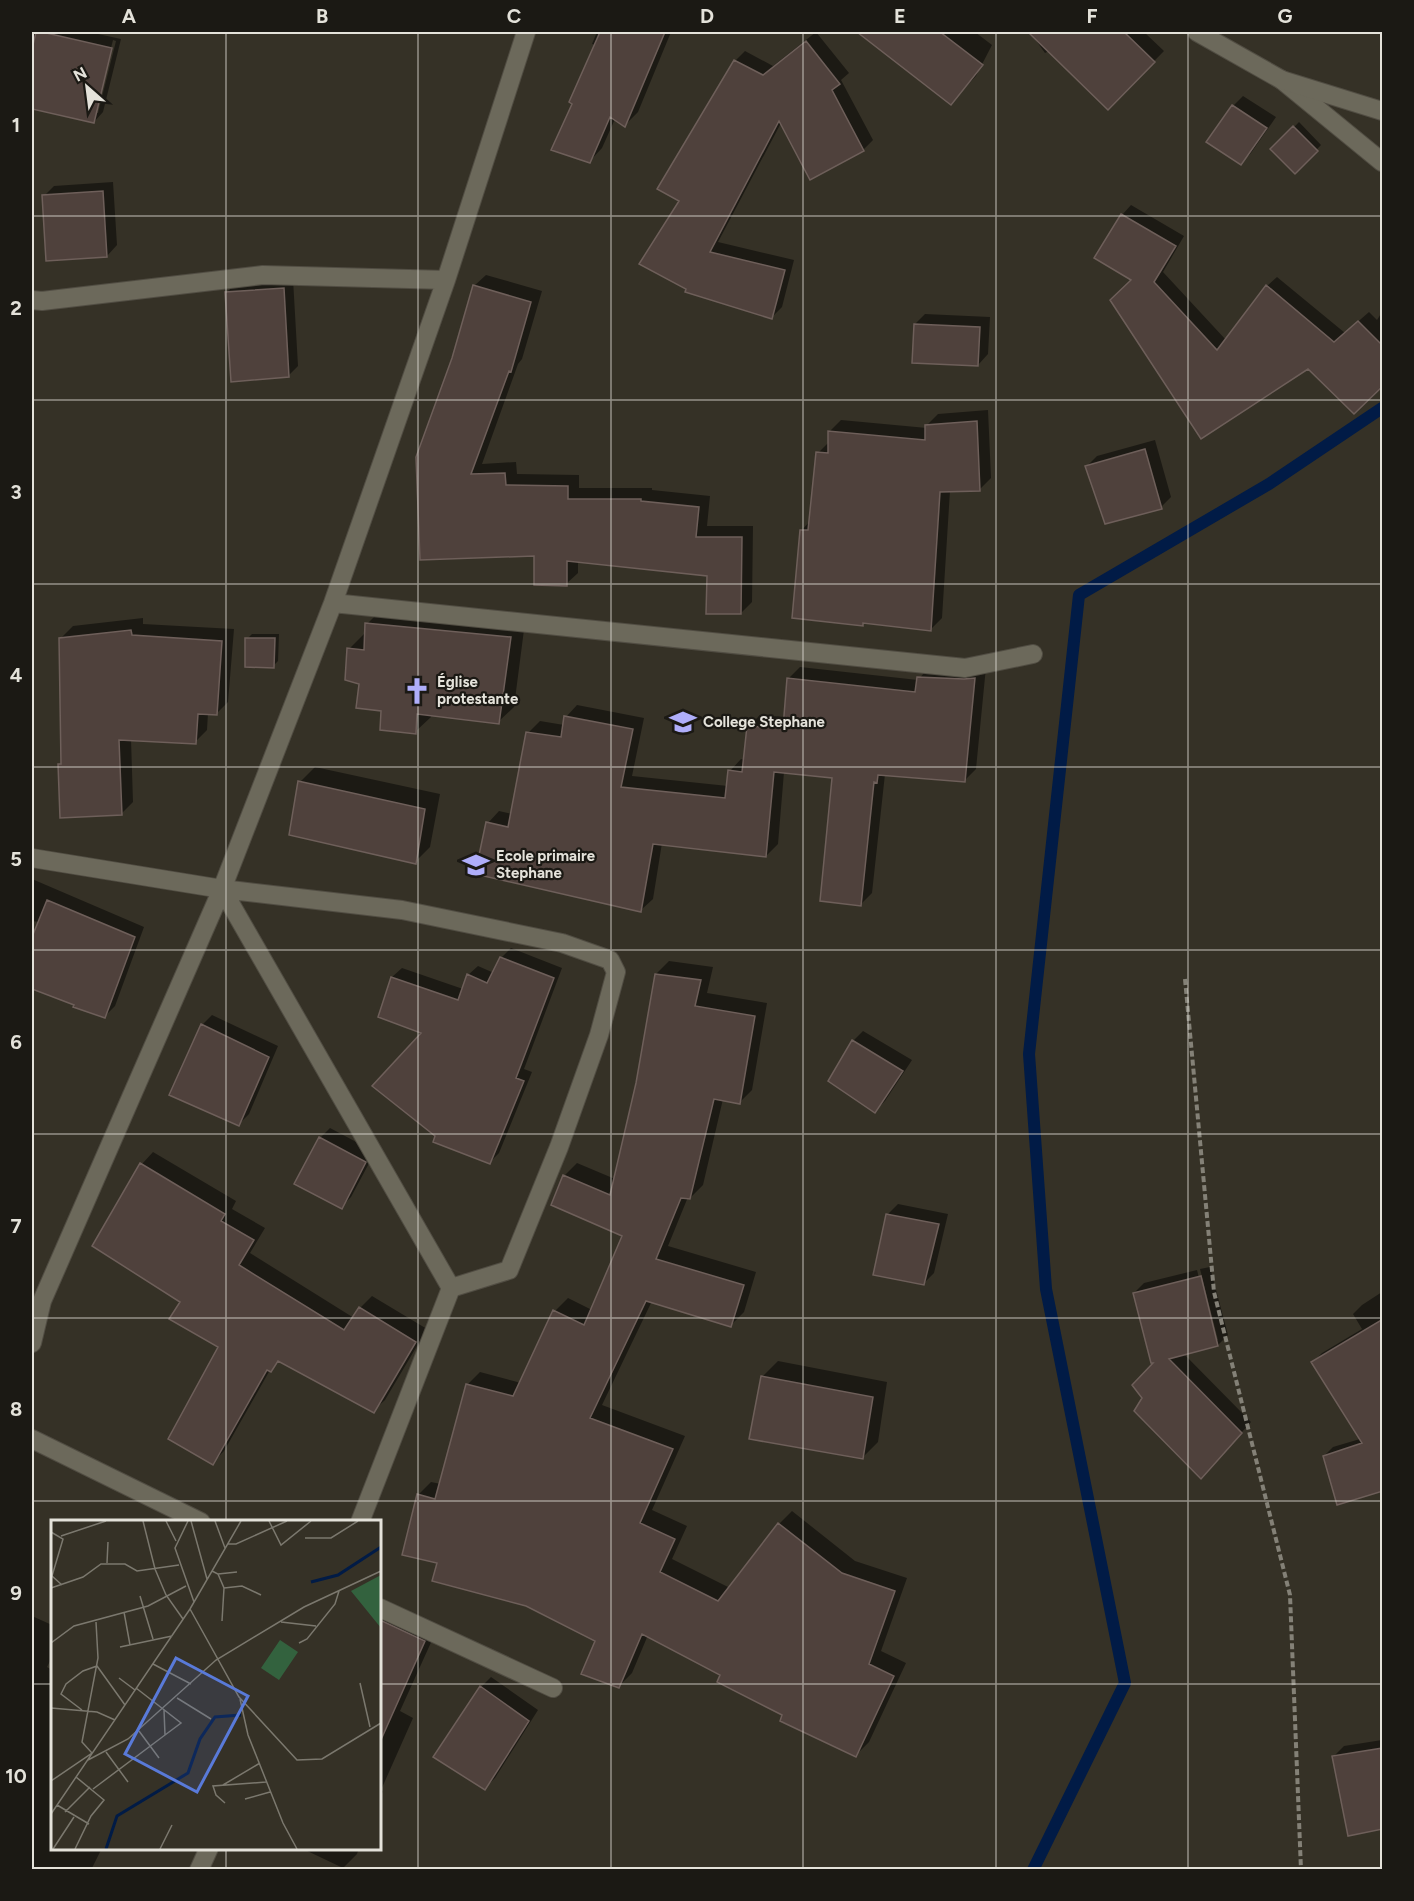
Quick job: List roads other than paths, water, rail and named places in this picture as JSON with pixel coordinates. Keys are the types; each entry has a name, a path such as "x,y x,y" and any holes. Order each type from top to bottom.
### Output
{"street":[{"path":"32,1343 42,1301 222,889 333,603 446,280 526,32"},
{"path":"1197,32 1282,80 1383,162"},
{"path":"1282,80 1383,111"},
{"path":"32,300 42,301 263,275 446,280"},
{"path":"333,603 965,668 1033,654"},
{"path":"32,858 222,889 402,910 562,944 609,960 616,972 599,1035 559,1148 509,1270 451,1288"},
{"path":"222,889 451,1288"},
{"path":"360,1520 451,1288"},
{"path":"32,1439 199,1520"},
{"path":"381,1608 553,1688"},
{"path":"199,1869 208,1850"}],"waterway":[{"path":"1033,1870 1125,1683 1046,1289 1029,1054 1079,595 1269,484 1382,408"}],"place":[{"name":"Église protestante","path":"417,691"},
{"name":"College Stephane","path":"683,722"},
{"name":"Ecole primaire Stephane","path":"476,865"}]}
